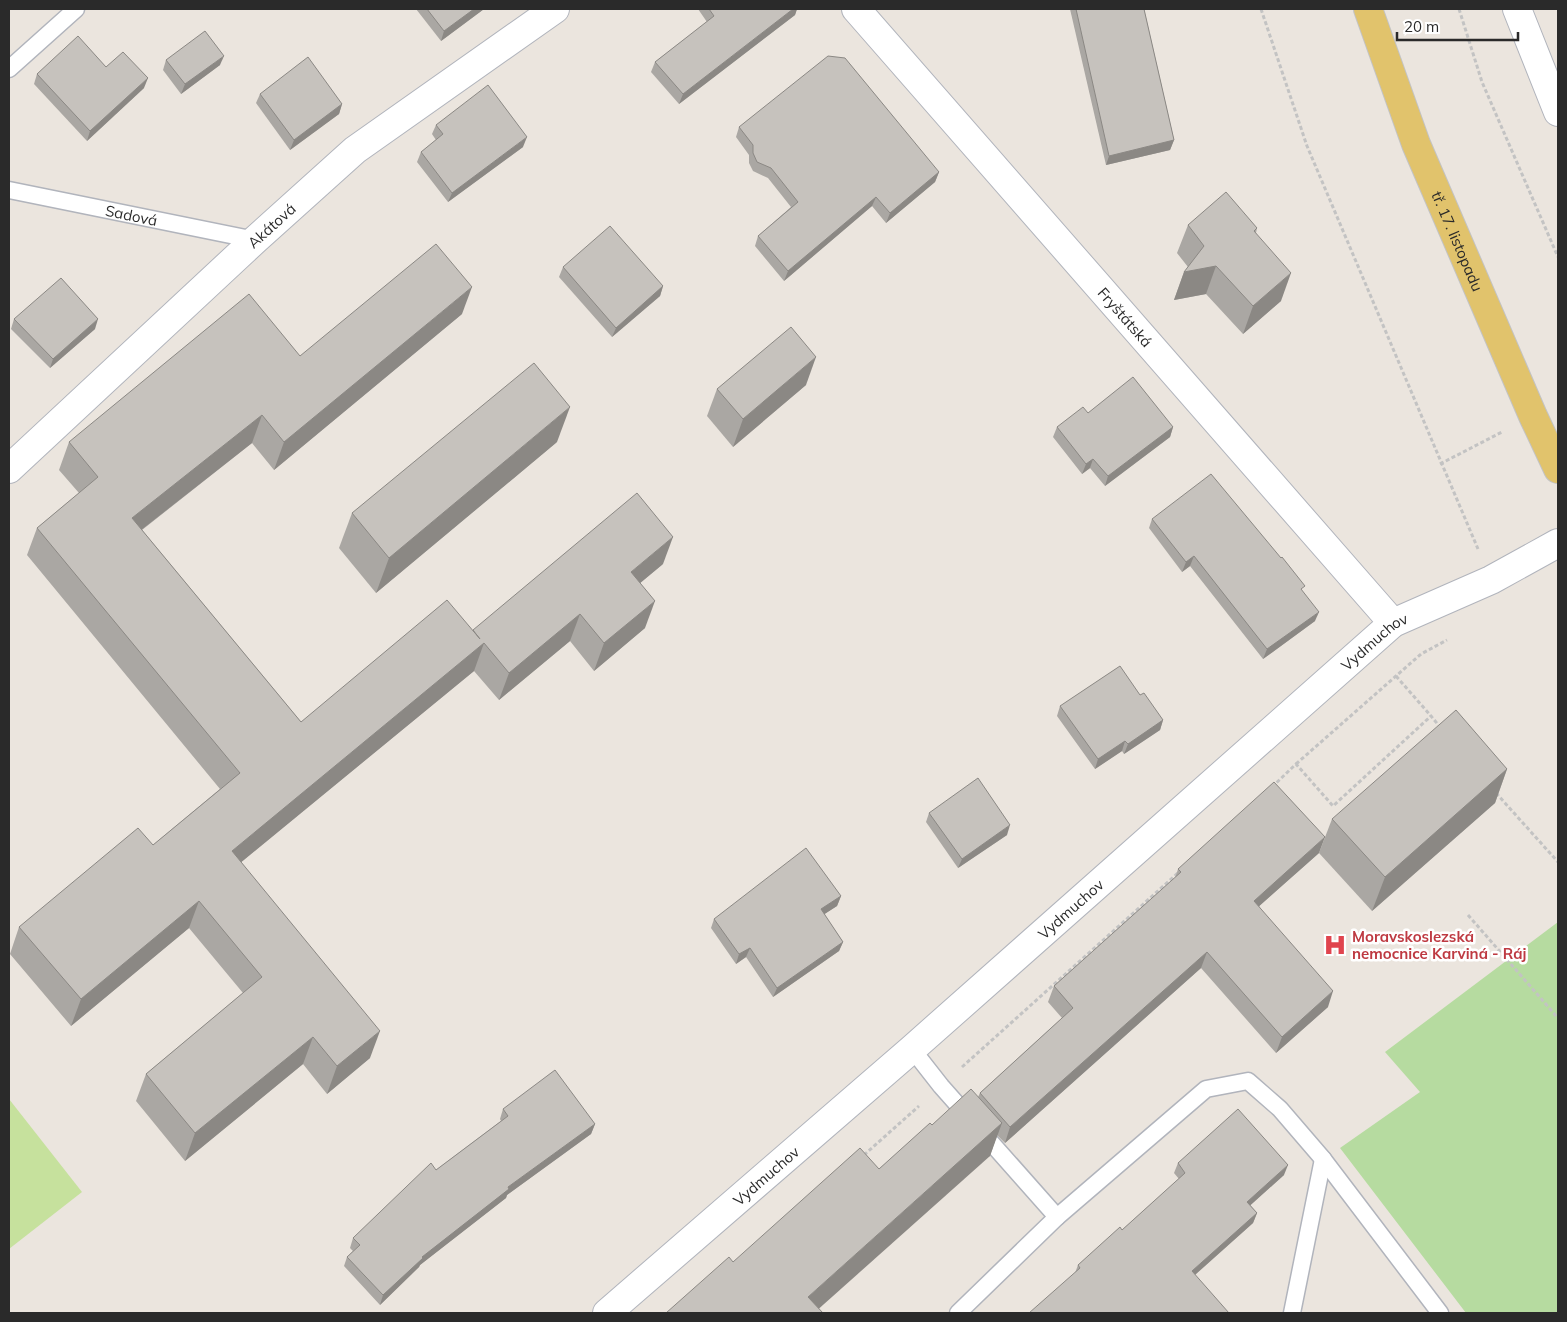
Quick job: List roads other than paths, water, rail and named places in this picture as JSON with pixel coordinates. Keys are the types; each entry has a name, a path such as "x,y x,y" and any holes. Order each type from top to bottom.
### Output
{"main road":[{"name":"tř. 17. listopadu","path":"1368,9 1416,144 1533,416 1558,469"}],"street":[{"name":"Akátová","path":"9,469 255,240 355,150 554,9"},
{"name":"Fryštátská","path":"856,9 1393,624"},
{"path":"1517,9 1558,112"},
{"name":"Vydmuchov","path":"607,1313 912,1048 1393,624 1491,580 1558,543"}],"lane":[{"path":"9,69 76,9"},
{"name":"Sadová","path":"9,190 255,240"},
{"path":"912,1048 942,1086 1058,1217"},
{"path":"958,1313 1058,1217 1206,1089 1248,1081 1280,1109 1323,1158 1440,1313"},
{"path":"1292,1313 1323,1158"}],"place":[{"name":"Moravskoslezská nemocnice Karviná - Ráj","path":"1335,945"}]}
